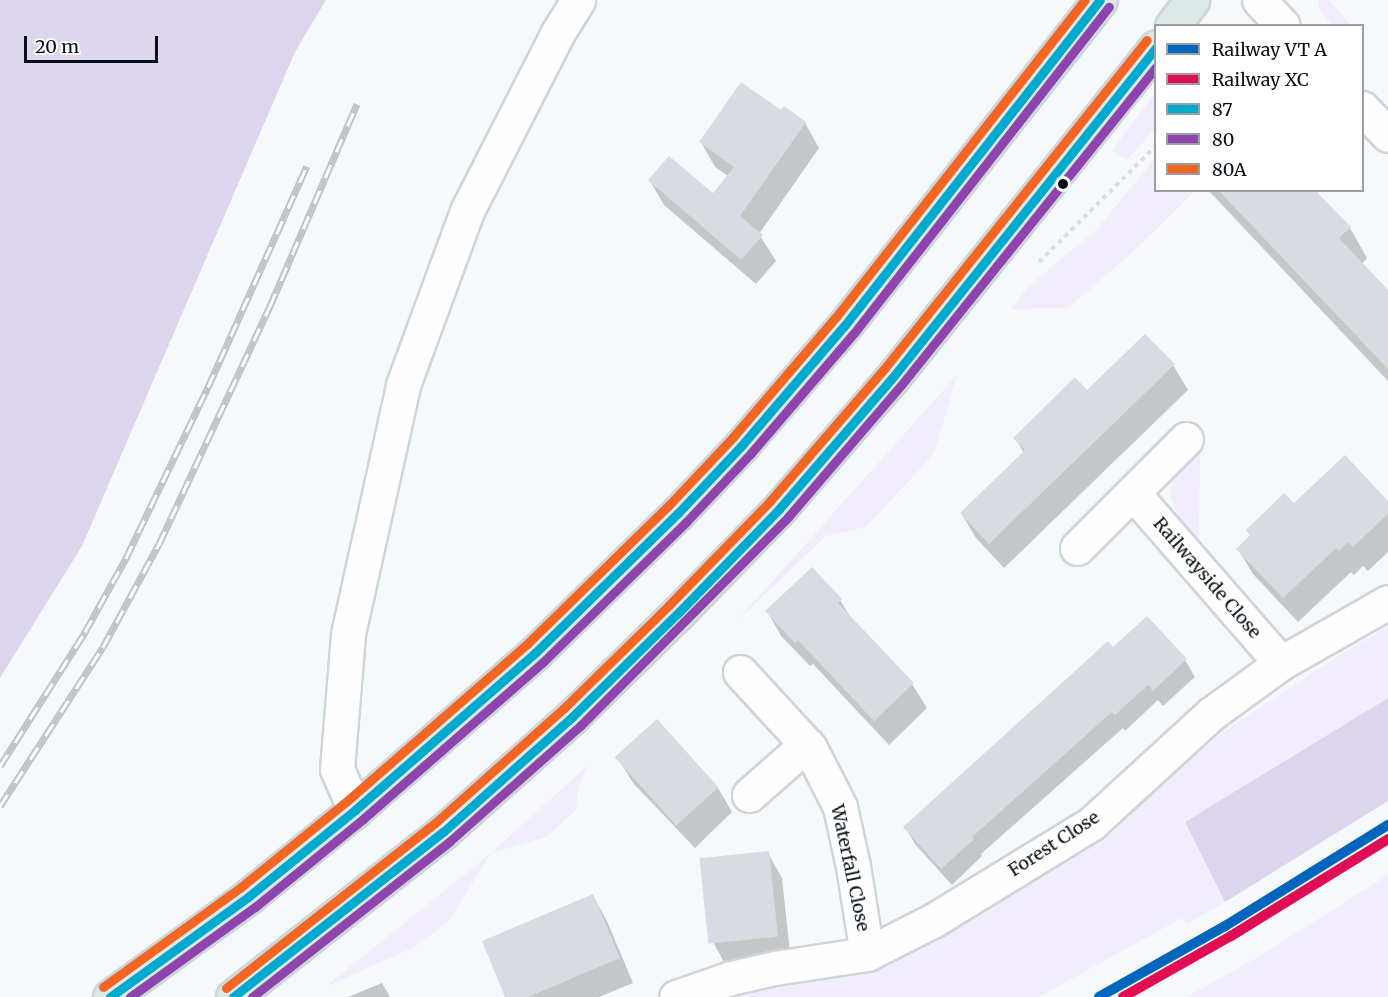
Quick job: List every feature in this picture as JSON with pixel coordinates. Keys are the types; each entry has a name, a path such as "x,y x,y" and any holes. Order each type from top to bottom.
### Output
{"main road":[{"path":"110,997 248,897 355,810 535,653 678,513 742,445 845,325 1100,0"},
{"path":"1174,24 1192,0"},
{"path":"242,990 443,832 572,717 678,613 779,508 893,377 1154,47"}],"street":[{"path":"355,810 337,770 348,634 403,385 466,211 557,34 578,0"},
{"path":"1259,0 1281,24"},
{"path":"1364,110 1388,135"},
{"path":"1077,548 1186,439"},
{"name":"Railwayside Close","path":"1133,493 1281,663"},
{"name":"Forest Close","path":"676,997 731,978 764,970 867,954 934,920 1092,823 1212,714 1281,663 1388,602"},
{"name":"Waterfall Close","path":"740,672 807,744 840,807 853,866 867,954"},
{"path":"749,795 807,744"}],"shaded area":[{"path":"0,0 326,0 295,52 82,546 0,678"},
{"path":"1318,0 1329,0 1350,24 1331,24 1319,9"},
{"path":"1154,94 1154,130 1127,160 1112,150"},
{"path":"1154,159 1154,192 1194,192 1133,252 1068,308 1011,309 1029,286 1098,228"},
{"path":"957,375 934,454 866,527 826,536 734,624"},
{"path":"1200,452 1199,541 1178,517 1170,495 1172,483 1180,470"},
{"path":"1388,627 1388,698 1185,822 1225,902 1187,924 1182,918 1039,997 734,997 887,965 918,949 1106,831 1234,724 1341,654"},
{"path":"1388,698 1388,801 1225,902 1185,822"},
{"path":"588,765 578,787 576,810 546,837 491,853"},
{"path":"491,853 449,921 415,947 325,987"},
{"path":"1388,875 1388,997 1186,997 1256,958"}],"building":[{"path":"741,82 781,110 784,106 806,122 740,216 763,235 741,260 648,180 669,156 713,193 734,167 699,142"},
{"path":"1220,192 1317,192 1351,227 1339,238 1388,290 1388,369"},
{"path":"1145,334 1175,364 989,544 960,513 1025,450 1013,438 1075,377 1087,390"},
{"path":"1345,455 1388,501 1388,514 1353,547 1348,542 1339,551 1336,548 1283,598 1236,549 1250,535 1246,530 1284,493 1294,503"},
{"path":"812,567 842,599 838,603 914,683 874,721 798,640 795,643 765,611"},
{"path":"1147,616 1187,659 1153,691 1148,685 1115,715 1112,712 972,837 974,839 941,869 903,827 1108,641 1113,647"},
{"path":"657,719 719,787 676,826 615,757"},
{"path":"769,851 778,937 708,944 699,858"},
{"path":"593,894 620,958 528,997 505,997 482,941"}],"railway":[{"path":"0,806 103,647 159,544 270,306 357,104"},
{"path":"0,766 85,632 126,558 208,387 307,166"}],"transit line":[{"name":"80A","path":"103,987 241,887 347,801 527,644 669,505 733,437 836,317 1085,0"},
{"name":"87","path":"110,997 248,897 355,810 535,653 678,513 742,445 845,325 1100,0"},
{"name":"80","path":"130,997 255,907 363,819 543,662 686,522 751,453 854,333 1109,7"},
{"name":"80A","path":"226,988 435,823 564,708 669,605 770,501 884,369 1147,40"},
{"name":"87","path":"233,997 443,832 572,717 678,613 779,509 893,377 1154,51"},
{"name":"80","path":"252,997 450,841 580,726 788,517 902,384 1154,69"},
{"path":"1099,997 1225,926 1388,825"}],"rail line":[{"name":"XC","path":"1123,997 1231,936 1388,839"}]}
